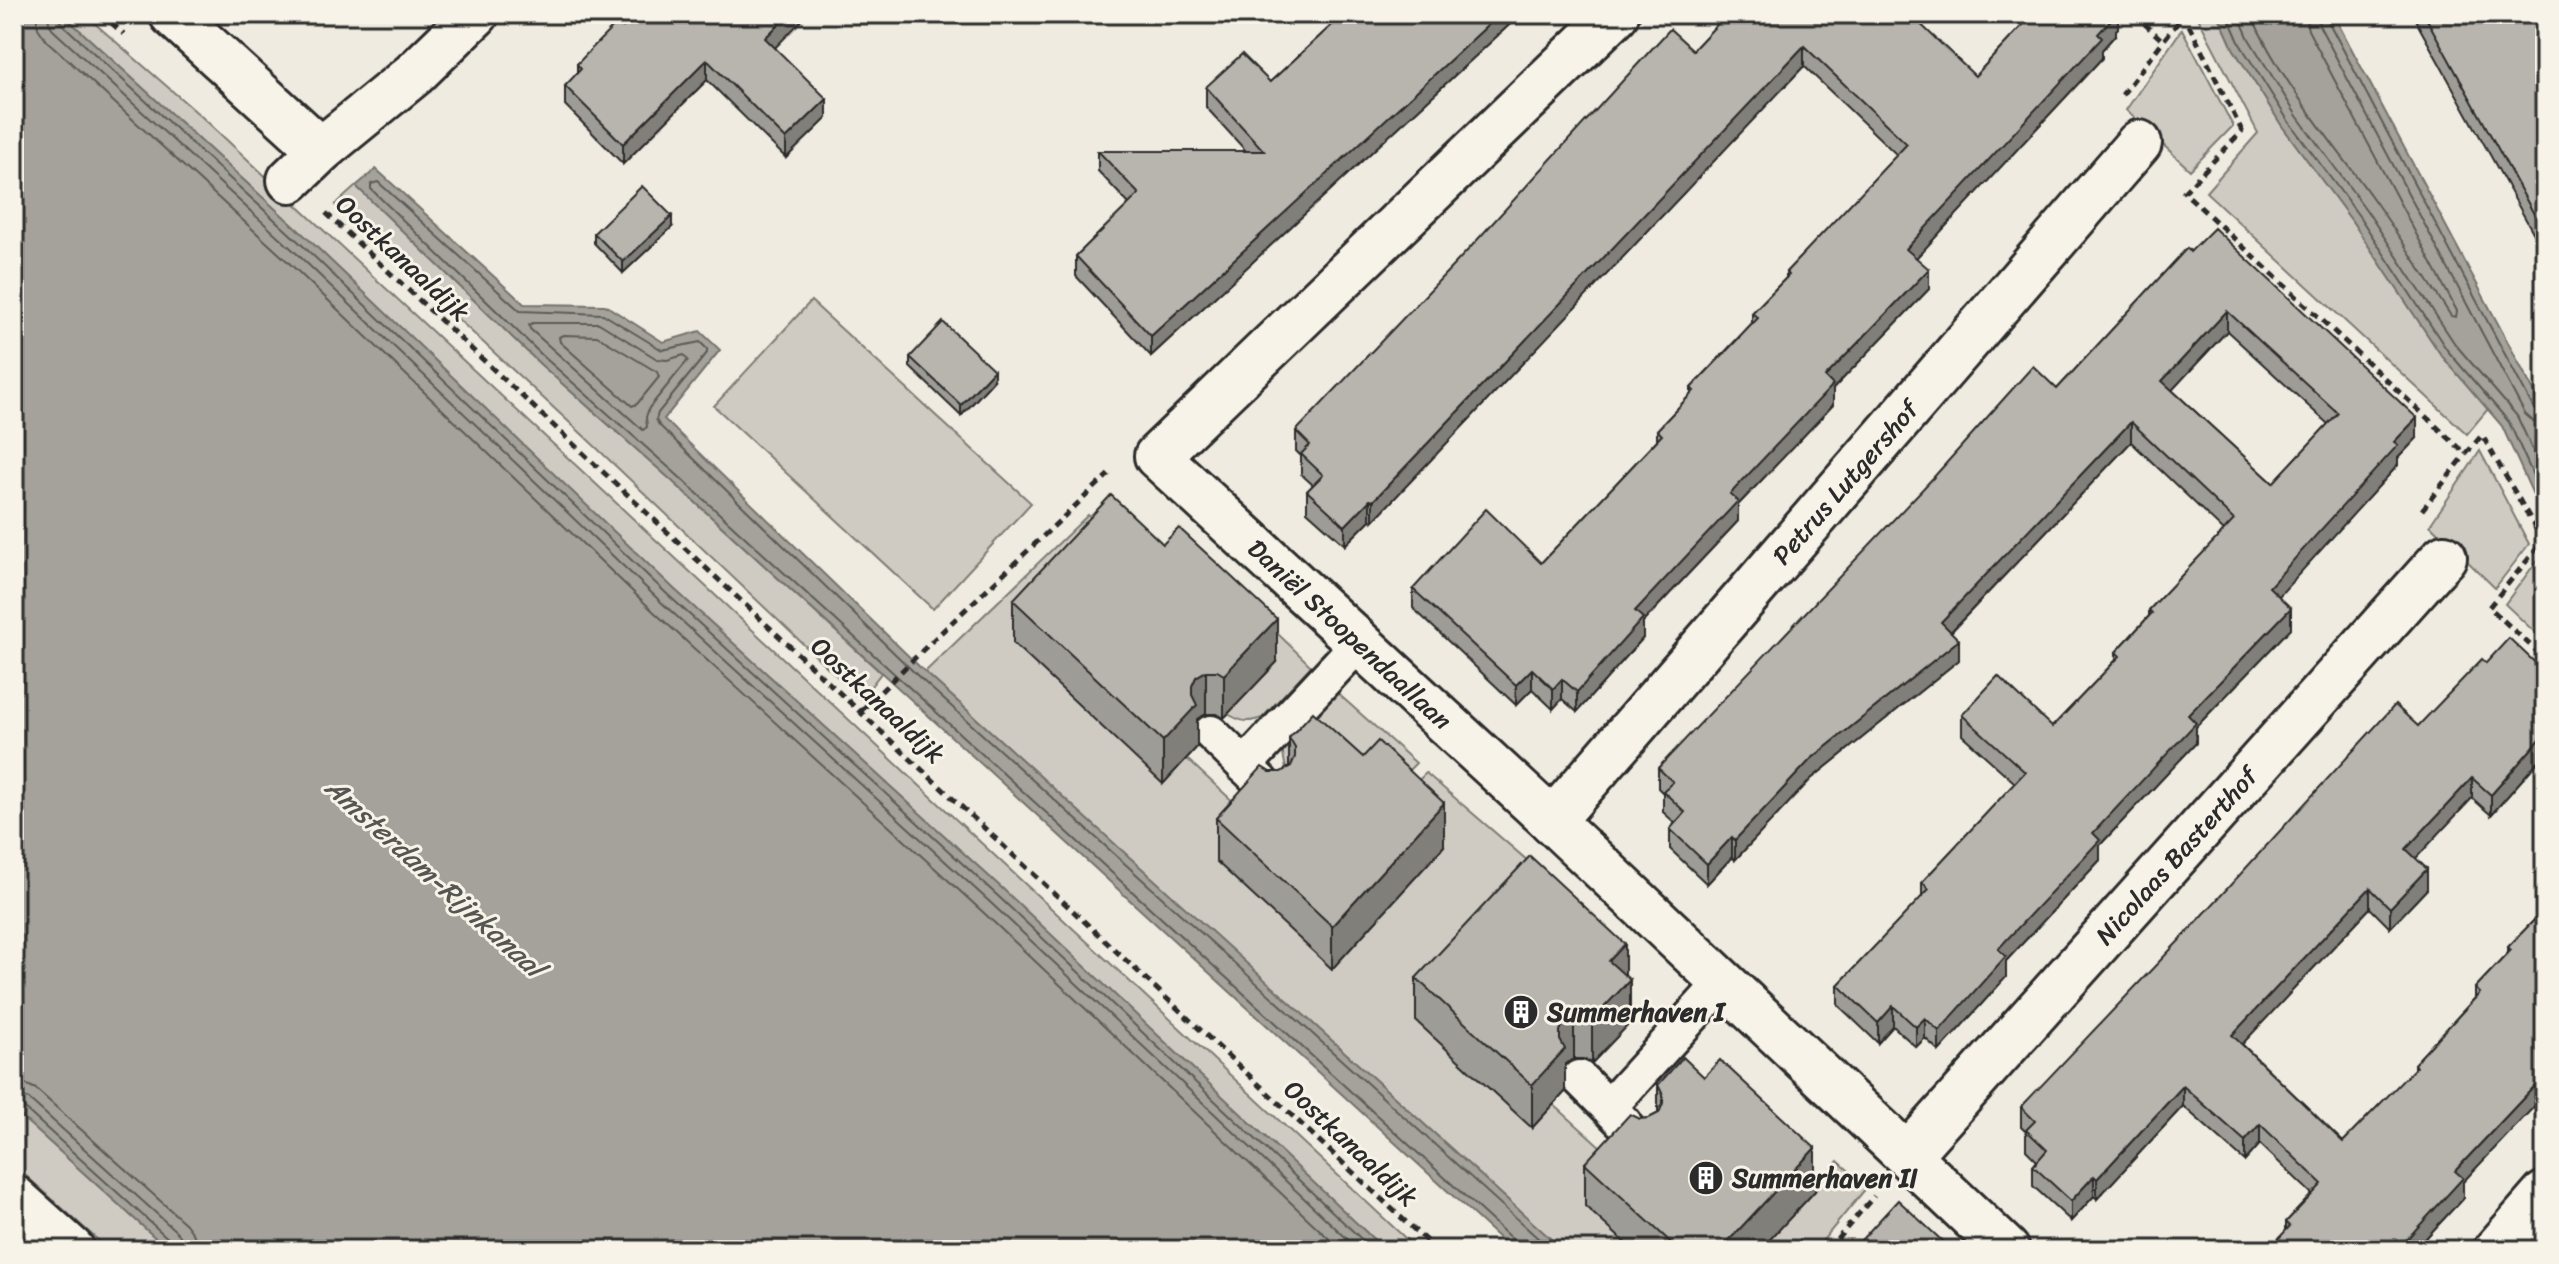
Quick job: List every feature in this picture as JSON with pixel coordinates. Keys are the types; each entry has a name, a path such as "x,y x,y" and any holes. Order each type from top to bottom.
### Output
{"street":[{"path":"172,14 321,150"},
{"path":"290,180 321,150 414,74 476,14"},
{"path":"1157,456 1616,14"},
{"name":"Petrus Lutgershof","path":"1552,821 2139,143"},
{"name":"Daniël Stoopendaallaan","path":"1157,456 1552,821 2007,1250"},
{"name":"Nicolaas Basterthof","path":"1908,1155 2444,557"},
{"path":"2496,1250 2545,1194"},
{"path":"14,1198 72,1250"}],"lane":[{"path":"1244,766 1359,643"},
{"path":"1211,733 1276,796"},
{"path":"1609,1107 1723,982"},
{"path":"1579,1078 1644,1142"}],"path":[{"path":"2134,14 2163,41 2184,15 2242,131 2184,192 2466,454 2482,435 2543,541 2489,607 2545,659"},
{"name":"Oostkanaaldijk","path":"290,180 1436,1250"},
{"path":"861,711 1120,464 1157,456"},
{"path":"1828,1250 1908,1155"}],"shaded area":[{"path":"62,14 84,14 202,117 1418,1250 1385,1250 1005,891 674,589 306,237"},
{"path":"2196,14 2218,14 2233,48 2282,126 2352,221 2441,355 2488,409 2467,434 2206,192 2258,133"},
{"path":"2182,29 2233,126 2190,170 2126,110"},
{"path":"356,186 540,364 881,673 861,699 335,205"},
{"path":"811,301 1031,503 933,609 714,406"},
{"path":"2480,451 2529,544 2495,588 2430,525"},
{"path":"1088,515 1111,538 1187,759 1253,820 1407,791 1426,773 1602,925 1553,1104 1622,1166 1633,1250 1563,1250 925,672"},
{"path":"2545,550 2545,642 2505,604"},
{"path":"1243,600 1311,666 1262,718 1249,721 1228,714"},
{"path":"1335,691 1416,763 1396,783 1293,776 1286,769 1282,749"},
{"path":"14,1110 169,1250 109,1250 14,1165"},
{"path":"1838,1161 1867,1187 1815,1250 1760,1250 1815,1191"}],"water":[{"name":"Amsterdam-Rijnkanaal","path":"14,14 62,14 306,237 674,589 1005,891 1385,1250 169,1250 14,1110"},
{"path":"2218,14 2333,14 2545,412 2545,521 2502,426 2441,355 2352,221 2282,126 2233,48"},
{"path":"376,169 524,304 605,305 663,342 700,331 720,350 664,419 925,672 1563,1250 1512,1250 670,479 540,364 356,186"}],"building":[{"path":"636,14 789,14 765,38 827,99 786,139 707,60 623,144 565,86 581,69 577,64 596,44 618,22 623,27"},
{"path":"1344,14 1500,14 1151,336 1076,256 1139,194 1098,151 1264,151 1206,87 1242,54 1270,82"},
{"path":"1727,14 1910,14 1975,76 2033,14 2116,14 2098,34 2102,38 1906,249 1929,269 1825,377 1833,385 1730,494 1738,501 1635,611 1643,618 1577,692 1562,679 1553,689 1532,669 1516,685 1413,589 1486,509 1541,563 1662,435 1657,430 1694,391 1691,388 1758,318 1752,313 1789,275 1786,272 1907,144 1804,46 1373,501 1370,500 1345,526 1307,491 1323,475 1301,454 1310,445 1296,431 1468,250 1670,29 1693,50"},
{"path":"2424,14 2541,14 2545,21 2545,234"},
{"path":"642,186 672,216 623,262 594,233"},
{"path":"2214,228 2417,418 2394,442 2398,445 2269,587 2291,608 2188,715 2196,723 2093,833 2100,840 1998,949 2006,956 1939,1031 1925,1018 1916,1027 1893,1006 1878,1023 1838,985 1929,889 1922,882 2025,772 1962,715 1998,676 2052,727 2120,656 2116,652 2152,613 2149,610 2234,520 2131,422 1941,622 1959,640 1811,759 1735,840 1732,837 1707,864 1670,829 1685,812 1663,791 1673,782 1658,768 1933,478 2033,366 2057,389 2187,248 2190,252","holes":["2227,311 2338,413 2273,483 2162,381"]},
{"path":"943,322 994,370 961,405 910,357"},
{"path":"1111,495 1163,544 1179,528 1277,619 1224,675 1206,671 1196,677 1192,695 1197,705 1163,741 1013,600"},
{"path":"2509,638 2545,672 2545,742 2541,738 2491,795 2472,778 2406,849 2427,869 2390,908 2370,888 2232,1035 2343,1142 2416,1067 2414,1064 2480,993 2475,988 2511,950 2508,947 2545,909 2545,1075 2455,1171 2463,1178 2397,1250 2268,1250 2290,1226 2286,1222 2322,1184 2260,1124 2245,1141 2183,1086 2097,1179 2094,1176 2071,1201 2033,1166 2047,1150 2026,1130 2035,1121 2021,1107 2193,926 2395,705 2418,726 2482,659 2486,663"},
{"path":"1313,712 1363,757 1378,741 1444,803 1332,926 1216,818 1262,767 1270,772 1281,772 1291,766 1295,748 1289,738"},
{"name":"Summerhaven I","path":"1530,856 1625,944 1609,961 1630,980 1592,1020 1574,1016 1564,1022 1560,1040 1565,1049 1532,1085 1416,978"},
{"name":"Summerhaven II","path":"1683,1057 1704,1077 1720,1060 1815,1148 1720,1250 1679,1250 1585,1163 1630,1114 1640,1119 1659,1113 1663,1095 1658,1085"},
{"path":"1898,1200 1952,1250 1852,1250"}],"place":[{"name":"Summerhaven I","path":"1521,1012"},
{"name":"Summerhaven II","path":"1706,1178"}]}
